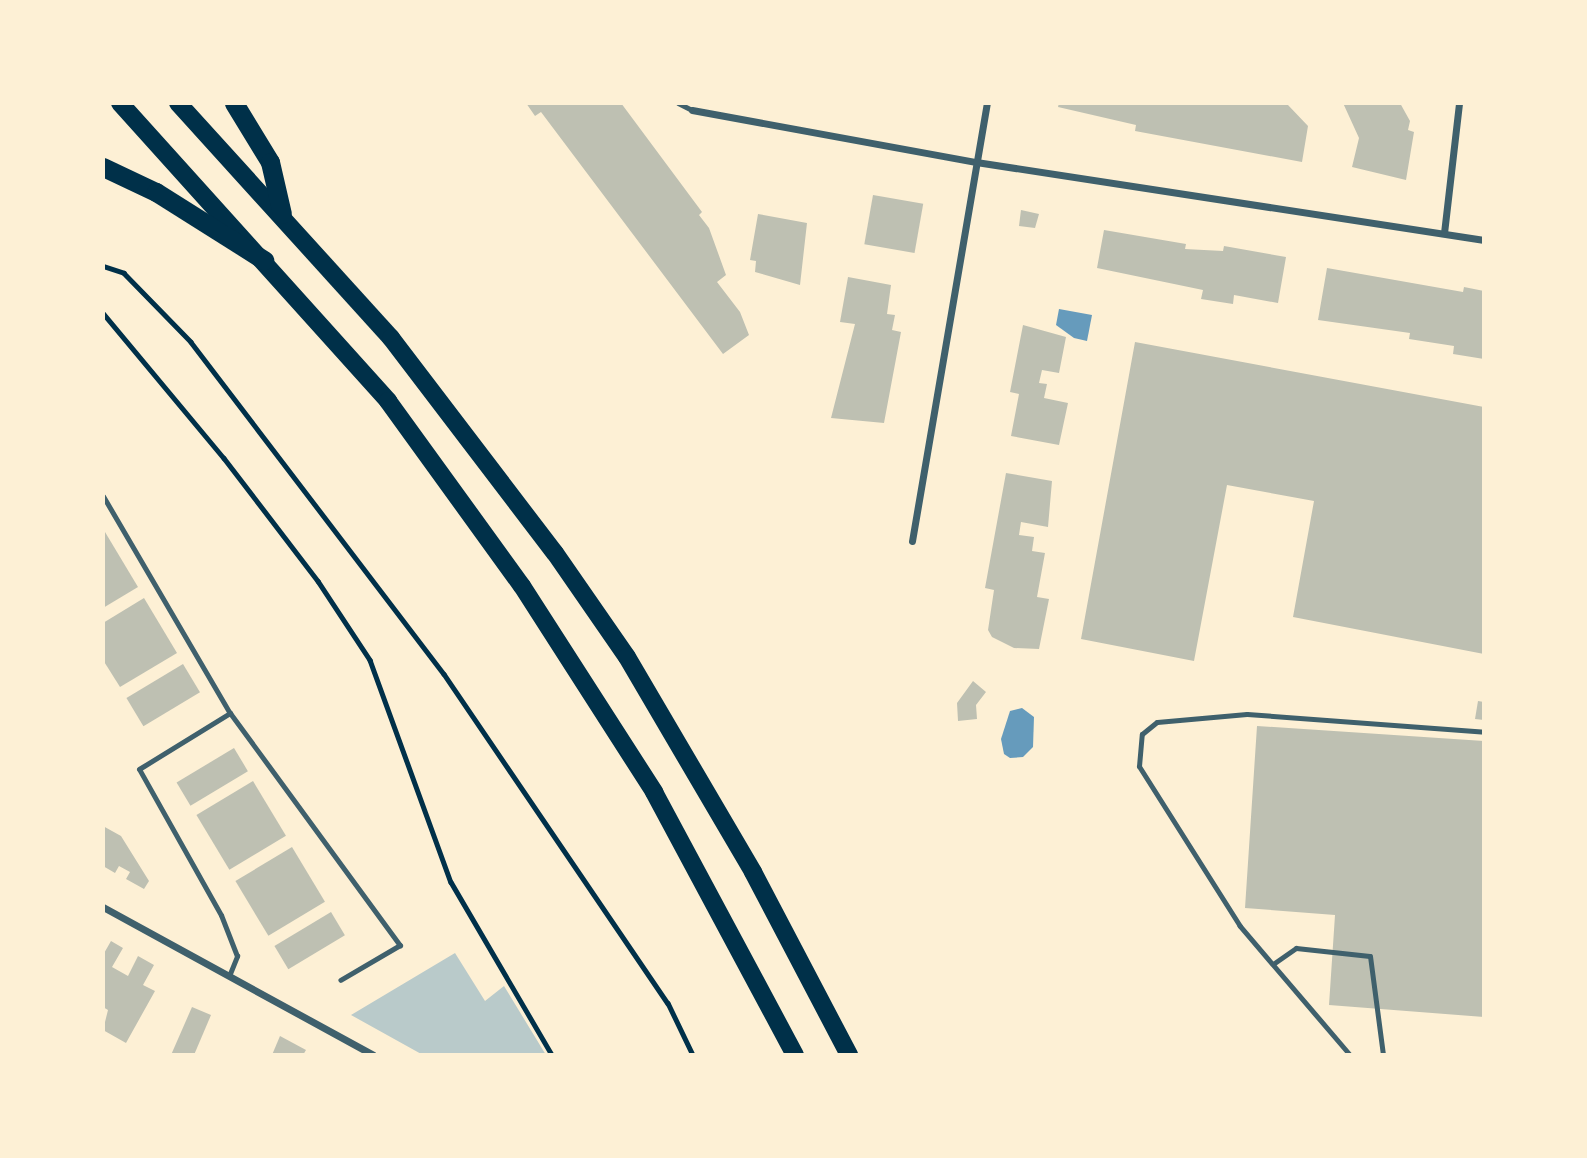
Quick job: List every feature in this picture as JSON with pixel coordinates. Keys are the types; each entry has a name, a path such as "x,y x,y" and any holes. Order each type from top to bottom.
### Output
{"highway":[{"path":"234,103 270,162 282,214"},
{"path":"103,167 156,192 264,260"}],"main road":[{"path":"120,103 388,401 522,586 654,793 795,1055"},
{"path":"178,103 282,214 391,338 494,470 627,657 753,872 849,1055"}],"street":[{"path":"912,541 987,103"},
{"path":"1444,233 1459,103"},
{"path":"692,110 976,162 1484,240"},
{"path":"103,907 373,1055"}],"lane":[{"path":"678,103 692,110"},
{"path":"103,496 230,713 400,945 340,980"},
{"path":"229,976 237,956 221,915 139,769 230,713"},
{"path":"1350,1055 1240,926 1139,766 1142,734 1157,722 1247,715 1484,732"},
{"path":"1273,964 1296,948 1370,956 1383,1055"}],"path":[{"path":"103,267 124,273 191,342 444,674 668,1003 693,1055"},
{"path":"103,313 224,458 318,581 370,660 451,882 552,1055"}],"shaded area":[{"path":"455,953 485,1001 504,986 546,1055 423,1055 351,1015"}],"water":[{"path":"1059,309 1092,315 1087,341 1074,338 1056,325"},
{"path":"1022,708 1034,717 1033,747 1023,757 1010,758 1004,754 1001,739 1010,711"}],"building":[{"path":"526,103 621,103 702,212 699,215 709,228 726,275 717,282 740,312 749,335 723,354 541,112 535,116"},
{"path":"1059,103 1288,105 1308,126 1302,162 1135,131 1136,125 1058,107"},
{"path":"1343,103 1400,103 1410,121 1408,130 1414,132 1406,180 1352,167 1359,138"},
{"path":"873,195 923,204 915,253 864,244"},
{"path":"1021,210 1039,214 1035,228 1019,226"},
{"path":"758,214 807,223 800,285 755,272 756,261 750,260"},
{"path":"1104,230 1186,244 1185,249 1223,251 1224,246 1286,257 1278,303 1234,295 1233,304 1201,299 1203,290 1097,268"},
{"path":"1327,268 1463,292 1464,287 1484,291 1484,359 1453,354 1454,346 1409,339 1410,333 1318,320"},
{"path":"848,277 891,285 887,314 895,315 892,330 901,332 884,423 831,418 855,324 840,322"},
{"path":"1023,325 1066,337 1059,373 1042,370 1039,383 1047,384 1044,398 1068,403 1059,445 1011,436 1019,394 1010,392"},
{"path":"1135,342 1484,407 1484,654 1293,617 1314,501 1227,485 1194,661 1081,639"},
{"path":"1006,473 1052,481 1048,527 1021,522 1019,535 1034,537 1032,551 1045,553 1037,597 1049,599 1039,649 1014,648 992,637 988,630 994,590 985,588"},
{"path":"105,532 138,587 103,608 103,534"},
{"path":"144,598 177,653 120,687 103,660 103,623"},
{"path":"183,664 200,692 143,726 126,698"},
{"path":"973,681 986,692 976,705 977,719 958,721 957,703"},
{"path":"1478,701 1484,702 1484,720 1475,719"},
{"path":"1257,726 1484,741 1484,1017 1329,1005 1335,915 1245,908"},
{"path":"234,748 248,771 190,806 177,783"},
{"path":"253,781 286,836 229,870 196,815"},
{"path":"103,826 121,836 149,881 144,889 126,879 130,872 119,866 115,873 103,866"},
{"path":"292,847 325,902 268,936 235,881"},
{"path":"331,912 345,935 288,969 274,946"},
{"path":"111,941 123,948 112,967 128,976 138,956 154,965 143,985 155,991 126,1043 103,1030 108,1010 103,1007 103,955"},
{"path":"192,1007 211,1015 194,1055 171,1055"},
{"path":"280,1036 306,1050 303,1055 272,1055"}]}
